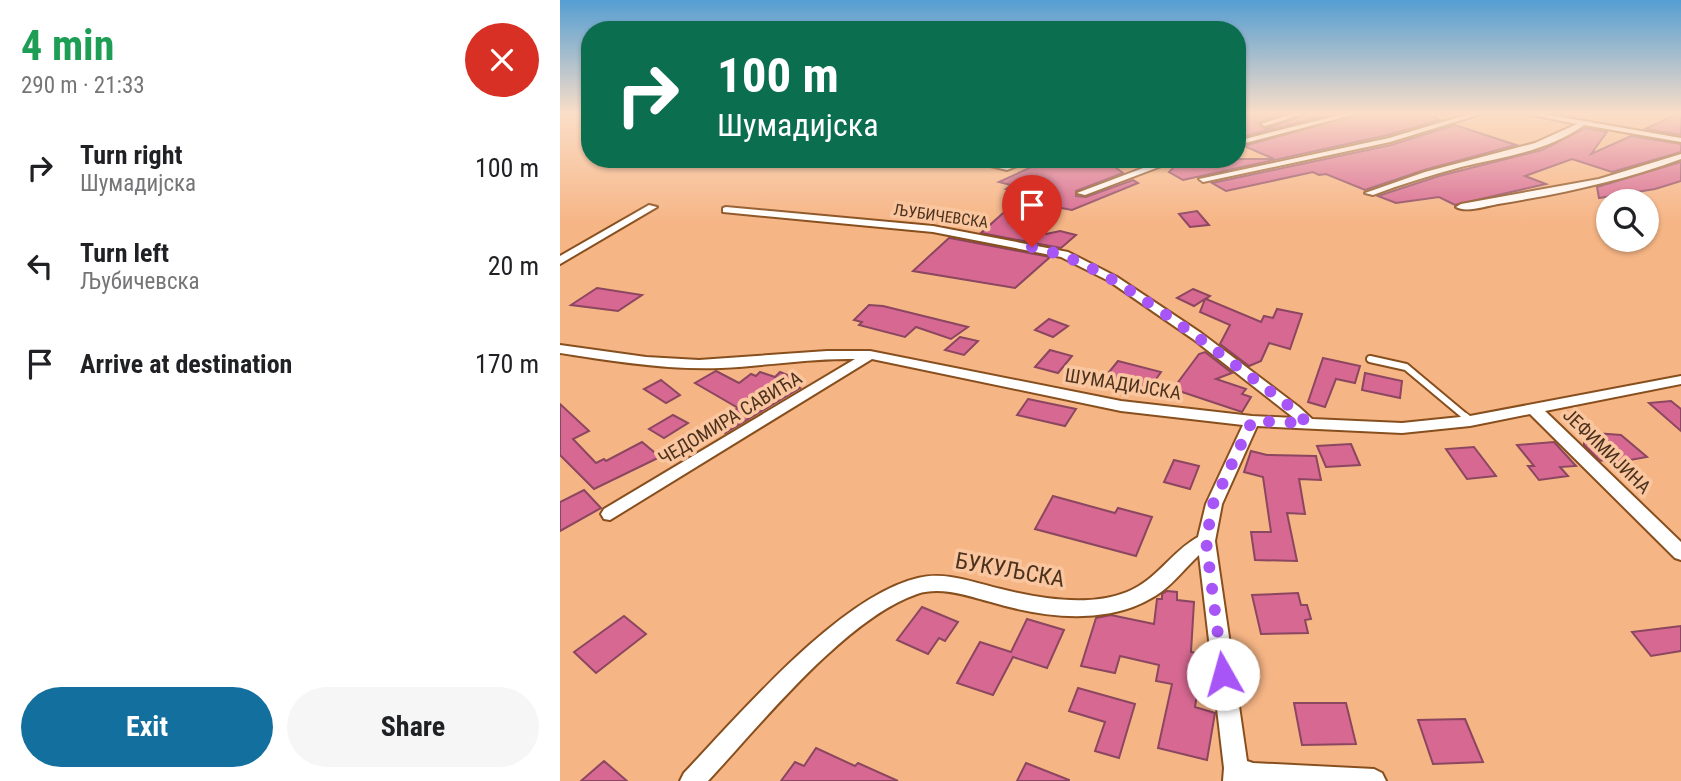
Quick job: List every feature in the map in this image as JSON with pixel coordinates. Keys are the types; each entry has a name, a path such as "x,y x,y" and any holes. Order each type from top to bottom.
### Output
{"street":[{"path":"1203,179 1344,150"},
{"path":"1370,193 1426,174 1512,150"},
{"path":"1461,207 1600,182 1681,156"},
{"path":"1082,193 1152,168"},
{"path":"560,261 652,207"},
{"name":"ЉУБИЧЕВСКА","path":"726,210 933,229 1064,254 1113,278 1187,329 1294,410 1307,423"},
{"name":"ШУМАДИЈСКА","path":"560,349 652,362 700,365 833,354 870,355 1121,406 1252,421 1402,428 1470,421 1681,380"},
{"name":"ЧЕДОМИРА САВИЋА","path":"610,514 870,355"},
{"name":"ЈЕФИМИЈИНА","path":"1534,409 1681,552"},
{"path":"1252,421 1213,504 1206,541 1236,774 1374,781"},
{"name":"БУКУЉСКА","path":"692,781 769,701 858,617 907,589 939,583 1030,603 1111,605 1142,594 1165,578 1195,546 1206,541"}],"lane":[{"path":"1370,359 1406,367 1470,421"}],"building":[{"path":"1254,150 1318,150 1246,166 1246,159 1274,159"},
{"path":"1365,150 1496,150 1365,190 1326,174 1313,172 1226,191 1212,183"},
{"path":"1540,150 1594,150 1591,154 1599,150 1681,150 1612,172 1572,159 1525,176 1546,184 1455,205 1439,197 1396,203 1378,196 1439,176"},
{"path":"1681,162 1681,181 1655,189 1597,187"},
{"path":"1029,168 1116,168 1123,173 1076,191 1076,196 1086,197 1133,180 1138,183 1072,210 1028,202 1023,221 1043,226 1046,234 1060,231 1076,235 1061,248 981,233 1021,197 1009,196 1016,190 1006,189 1011,185 999,182"},
{"path":"1173,168 1238,168 1183,180 1169,172"},
{"path":"1197,211 1209,225 1190,227 1179,214"},
{"path":"949,238 1050,257 1015,288 913,271"},
{"path":"597,288 642,295 618,311 571,305"},
{"path":"1193,289 1210,296 1206,299 1261,322 1264,316 1273,318 1277,309 1302,314 1290,349 1269,343 1261,361 1249,366 1220,344 1230,325 1200,312 1205,299 1194,306 1177,298"},
{"path":"869,305 968,327 951,339 916,327 905,337 859,325 862,322 854,320"},
{"path":"1049,319 1068,326 1053,337 1035,330"},
{"path":"960,337 978,341 964,355 945,350"},
{"path":"1050,350 1072,356 1058,373 1035,367"},
{"path":"1205,352 1232,373 1216,379 1246,389 1242,394 1251,397 1242,412 1173,389 1199,354"},
{"path":"1323,358 1360,366 1355,383 1336,379 1325,407 1308,402"},
{"path":"1118,361 1161,372 1151,386 1145,385 1143,388 1105,377"},
{"path":"716,371 739,383 751,374 756,376 760,372 775,377 780,372 800,380 794,385 800,388 725,433 711,424 738,408 695,383"},
{"path":"1365,373 1402,381 1400,398 1362,390"},
{"path":"661,380 680,395 666,403 644,389"},
{"path":"1028,399 1076,409 1065,426 1017,415"},
{"path":"1671,401 1681,409 1681,431 1649,403"},
{"path":"560,404 589,431 573,439 596,463 604,459 606,461 642,442 660,457 594,489 560,455"},
{"path":"673,415 688,423 664,438 649,429"},
{"path":"1584,435 1621,435 1647,457 1619,462 1614,458 1600,461 1584,445"},
{"path":"1554,442 1576,466 1560,467 1568,476 1539,480 1528,466 1534,466 1517,445"},
{"path":"1351,444 1360,465 1326,467 1317,446"},
{"path":"1474,447 1496,476 1467,479 1446,449"},
{"path":"1251,451 1267,455 1316,456 1321,480 1299,479 1305,514 1287,513 1297,561 1255,560 1251,532 1271,532 1263,477 1244,472"},
{"path":"1174,460 1199,466 1190,489 1164,482"},
{"path":"584,490 601,508 560,531 560,502"},
{"path":"1053,496 1115,513 1118,508 1152,517 1136,556 1035,529"},
{"path":"1167,591 1177,592 1177,600 1194,602 1191,652 1203,654 1195,707 1215,713 1207,760 1158,748 1172,684 1156,681 1159,665 1120,656 1115,673 1081,666 1096,618 1111,615 1154,624 1157,599 1162,599 1162,594"},
{"path":"1298,593 1301,605 1307,605 1311,619 1305,620 1308,633 1261,634 1252,595"},
{"path":"922,607 958,622 945,641 939,638 928,654 897,640"},
{"path":"624,616 646,634 596,673 574,652"},
{"path":"1027,619 1064,630 1047,668 1013,657 993,695 957,683 980,642 1011,652"},
{"path":"1681,626 1681,651 1651,656 1632,632"},
{"path":"1078,688 1135,704 1119,758 1095,751 1105,722 1069,711"},
{"path":"1294,703 1346,703 1356,744 1302,745"},
{"path":"1465,719 1483,762 1433,764 1418,720"},
{"path":"816,748 855,766 858,763 898,781 781,781 795,762 804,766"},
{"path":"604,761 627,781 581,781"},
{"path":"1026,763 1069,780 1069,781 1017,781"}],"route":[{"path":"1032,247 1064,254 1113,278 1197,337 1294,410 1307,423 1252,421 1213,504 1206,541 1223,674"}]}
